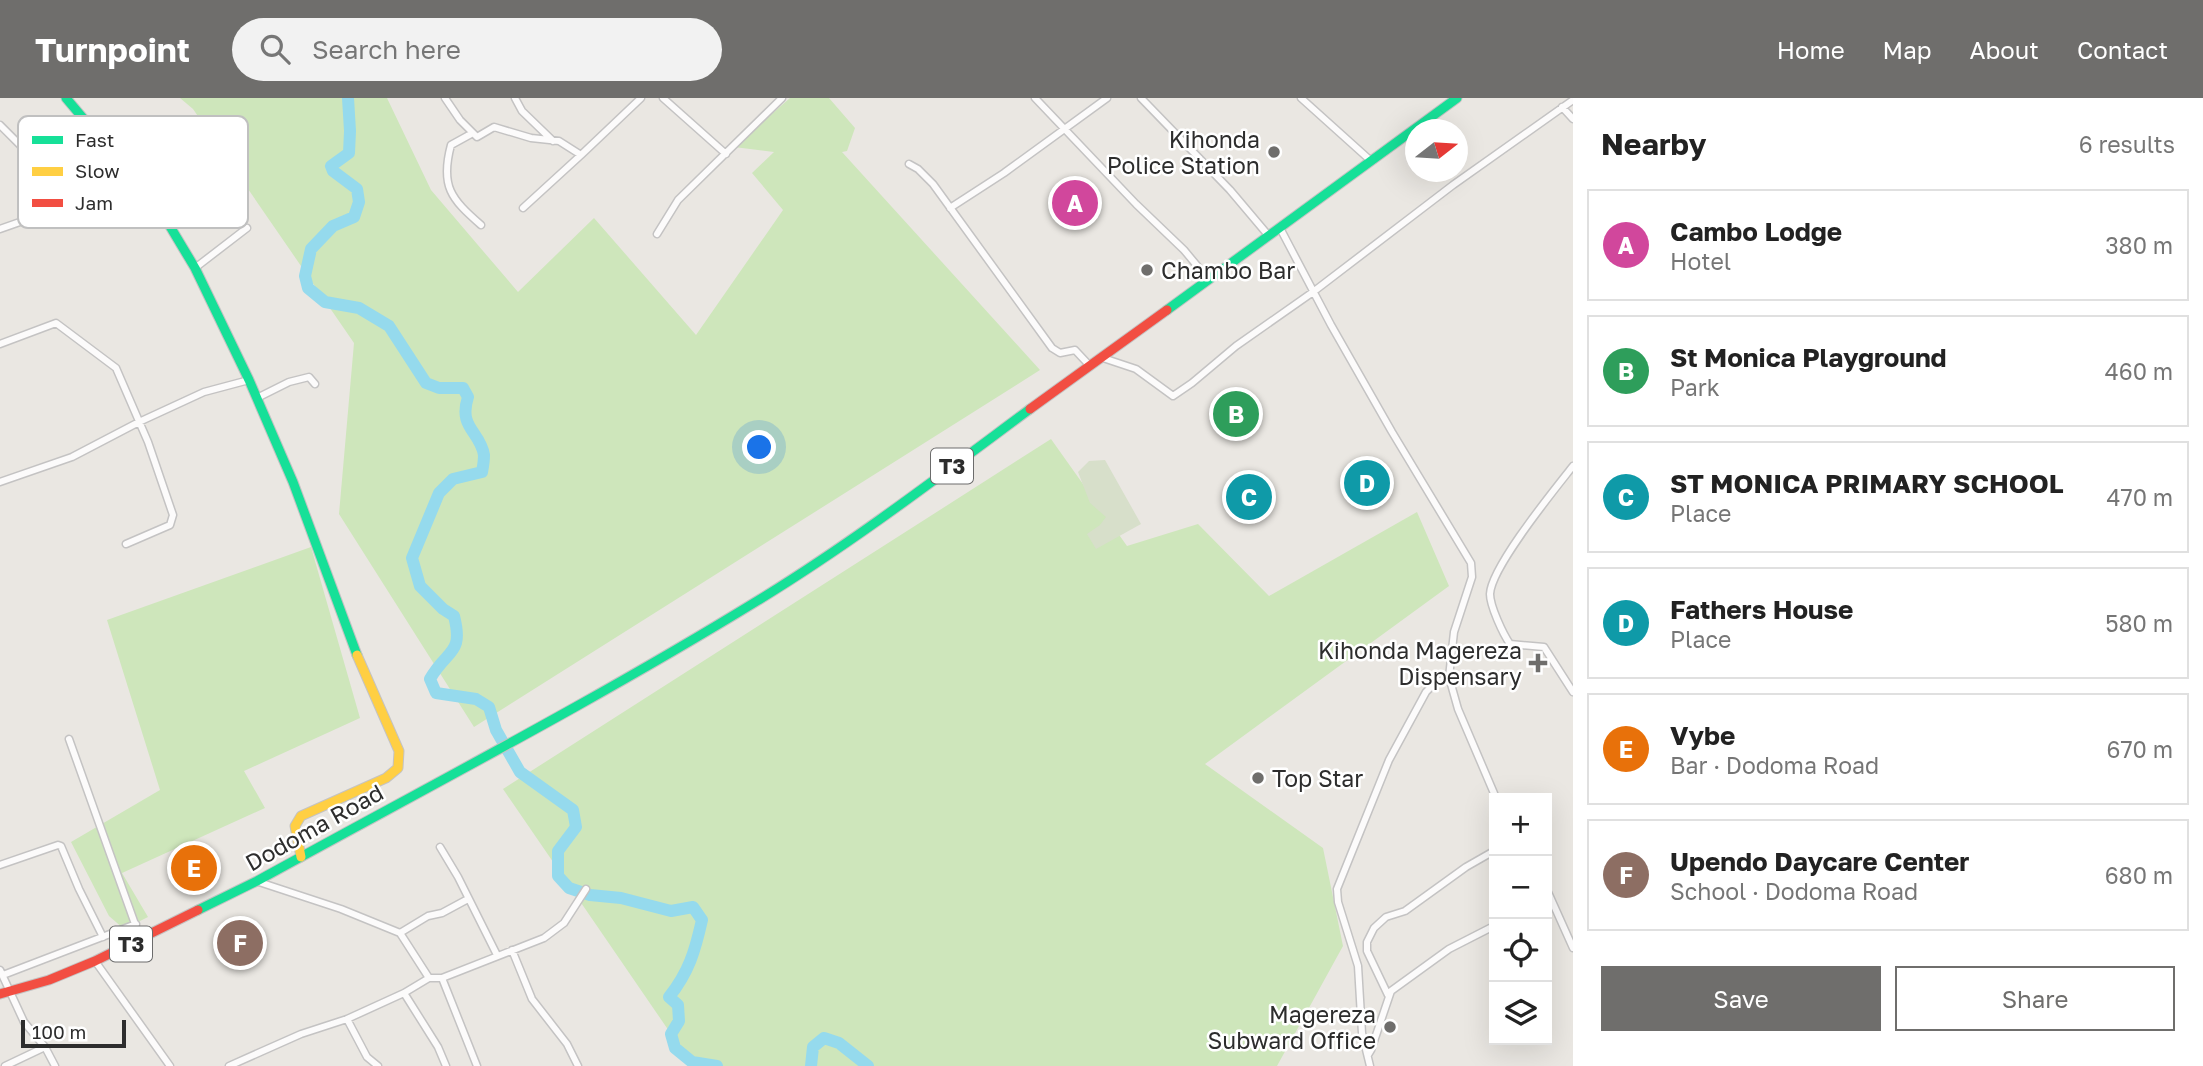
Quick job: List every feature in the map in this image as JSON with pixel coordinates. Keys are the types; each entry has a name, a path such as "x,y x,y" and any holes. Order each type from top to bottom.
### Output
{"main road":[{"path":"65,98 80,116"},
{"name":"T3","path":"1090,366 1457,98"},
{"path":"172,228 195,268 257,398 293,482 356,653 399,751 398,768 386,778 301,816 295,826 301,857"},
{"name":"Dodoma Road","path":"5,993 48,980 94,961 257,881 706,633 771,593 877,521 1090,366"}],"street":[{"path":"444,98 471,134 477,137 494,127 522,136 559,141 581,155"},
{"path":"514,98 522,111 553,141"},
{"path":"523,208 641,98"},
{"path":"663,98 726,154"},
{"path":"657,234 678,200 782,98"},
{"path":"1035,98 1184,250 1209,280"},
{"path":"950,208 1004,173 1107,98"},
{"path":"1142,98 1269,236"},
{"path":"1301,98 1372,162"},
{"path":"1101,358 1136,369 1173,396 1452,185 1573,100"},
{"path":"1562,107 1573,119"},
{"path":"0,125 18,143"},
{"path":"471,134 452,145 446,174 455,201 481,225"},
{"path":"909,164 933,184 1052,348 1060,353 1075,350 1090,366"},
{"path":"0,229 18,222"},
{"path":"195,268 247,228"},
{"path":"1280,228 1313,292 1424,488 1471,563 1472,577 1454,632 1449,677 1458,709 1494,793"},
{"path":"0,344 56,323 116,368 165,487 173,520 163,528 126,544"},
{"path":"257,398 289,382 309,377 315,384"},
{"path":"0,482 72,457 204,392 249,380"},
{"path":"1573,466 1524,531 1496,574 1490,594 1493,608 1510,644 1544,647 1573,692"},
{"path":"1370,1066 1362,1031 1358,965 1338,902 1337,889 1389,760 1426,692 1435,683 1449,677"},
{"path":"69,739 141,940"},
{"path":"0,865 61,846 103,937"},
{"path":"440,848 497,955"},
{"path":"1388,995 1367,951 1367,942 1374,928 1385,917 1405,911 1489,854"},
{"path":"257,881 341,909 400,933 429,978"},
{"path":"229,1066 301,1034 347,1019 404,993 429,978 442,978 544,937 559,928 586,889"},
{"path":"400,933 428,916 442,913 468,899"},
{"path":"1552,899 1573,948"},
{"path":"55,1066 45,1047 5,993 1,972 136,924"},
{"path":"1368,1055 1388,995 1393,989 1449,949 1489,929"},
{"path":"512,950 532,999 567,1044 578,1066"},
{"path":"94,961 170,1066"},
{"path":"442,978 477,1066"},
{"path":"404,993 438,1047 446,1066"},
{"path":"347,1019 367,1058 378,1066"},
{"path":"5,1066 45,1047"}],"green space":[{"path":"180,98 387,98 431,190 518,292 594,218 696,335 783,210 752,173 774,152 734,147 790,98 829,98 855,128 847,151 842,152 1040,370 474,727 339,514 354,343 248,189 248,116 198,116"},
{"path":"1229,393 1262,410 1238,439 1209,417"},
{"path":"1051,439 1127,546 1198,524 1269,596 1417,512 1449,586 1205,764 1323,848 1343,946 1277,1066 693,1066 503,789"},
{"path":"1105,460 1141,524 1096,549 1087,534 1106,517 1090,503 1078,472 1089,461"},
{"path":"311,547 360,718 244,771 265,808 122,873 148,917 124,929 109,916 71,842 160,790 107,620"}],"waterway":[{"path":"348,98 349,153 331,166 333,171 357,189 359,202 354,217 333,226 311,249 305,276 308,288 325,302 359,308 389,326 426,383 439,388 463,388 468,397 468,423 484,455 482,472 453,479 439,493 412,558 420,586 454,616 457,629 452,651 430,679 436,693 476,699 489,707 496,730 520,772 573,810 576,827 558,851 558,876 569,888 590,895 621,898 671,911 693,907 702,920 690,961 682,979 669,997 678,1005 679,1021 671,1034 675,1048 692,1062 717,1066"},
{"path":"811,1066 813,1047 824,1038 839,1043 868,1066"}],"traffic: fast":[{"path":"66,98 81,116"},
{"path":"1167,310 1457,98"},
{"path":"171,228 195,268 249,380 293,482 357,655"},
{"path":"198,910 257,881 508,744 696,638 862,532 1030,409"}],"traffic: slow":[{"path":"301,857 295,826 301,816 386,778 398,768 399,751 357,655"}],"traffic: jam":[{"path":"1030,409 1167,310"},
{"path":"0,994 49,980 95,961 198,910"}],"place":[{"name":"Kihonda Police Station","path":"1274,152"},
{"name":"Cambo Lodge","path":"1075,203"},
{"name":"Chambo Bar","path":"1147,270"},
{"name":"St Monica Playground","path":"1236,414"},
{"name":"Fathers House","path":"1367,483"},
{"name":"ST MONICA PRIMARY SCHOOL","path":"1249,497"},
{"name":"Kihonda Magereza Dispensary","path":"1538,663"},
{"name":"Top Star","path":"1258,778"},
{"name":"Vybe","path":"194,868"},
{"name":"Upendo Daycare Center","path":"240,943"},
{"name":"Magereza Subward Office","path":"1390,1027"}]}
